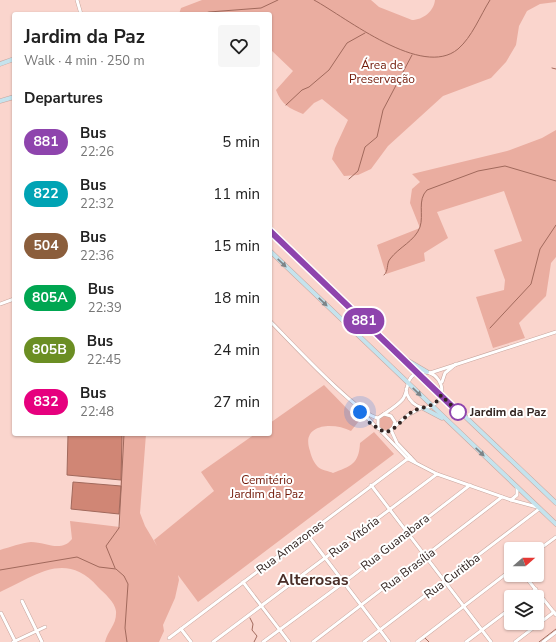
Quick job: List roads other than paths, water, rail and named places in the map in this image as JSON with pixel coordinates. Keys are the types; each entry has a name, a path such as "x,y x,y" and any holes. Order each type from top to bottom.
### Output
{"main road":[{"path":"0,64 12,60"},
{"path":"0,101 12,98"},
{"path":"272,233 556,503"},
{"path":"272,253 556,524"},
{"path":"400,356 428,372"},
{"path":"422,408 445,419"}],"street":[{"path":"76,0 80,12"},
{"path":"0,304 12,300"},
{"path":"272,324 352,402 370,423 409,458 437,474 538,508"},
{"path":"352,402 371,417 378,418 401,401 412,376 418,373 428,372 556,332"},
{"path":"379,430 384,432 392,429 408,415 437,403 441,395 444,373 459,362"},
{"path":"428,372 437,377 442,386"},
{"path":"406,389 410,401 422,408"},
{"path":"384,414 393,418 395,425 392,429 397,443 409,458"},
{"path":"378,418 379,430"},
{"name":"Rua Amazonas","path":"169,638 409,458"},
{"name":"Rua Vitória","path":"213,642 437,474"},
{"path":"371,485 491,642"},
{"name":"Rua Guanabara","path":"263,642 343,583 470,485"},
{"path":"511,500 517,495 517,487"},
{"name":"Rua Brasília","path":"313,642 426,557 502,497"},
{"name":"Rua Curitiba","path":"364,642 538,508"},
{"path":"307,534 389,642"},
{"path":"544,545 556,537"},
{"path":"417,642 504,575"},
{"path":"243,582 289,642"},
{"path":"515,642 555,614 530,582"},
{"path":"22,601 42,642"},
{"path":"1,613 14,642 45,627"},
{"path":"466,642 504,613"},
{"path":"181,629 191,642"},
{"path":"543,642 556,632"}],"waterway":[{"path":"209,12 261,8 278,0"},
{"path":"314,0 385,42 405,51 425,57 443,56 458,49 468,39 490,0"},
{"path":"286,105 302,90 309,87 329,70 347,43 365,33"},
{"path":"349,179 358,171 365,147 377,137 383,110 412,55"},
{"path":"552,68 556,69"},
{"path":"384,275 390,259 418,232 421,222 422,198 427,190 478,171 505,166 556,181"},
{"path":"490,328 531,284 540,249 556,225"},
{"path":"115,568 106,546 119,528 124,436"},
{"path":"0,570 77,557 99,567 116,569 124,576 128,584 125,628 127,642"},
{"path":"250,618 253,624 252,630 257,636 254,642"},
{"path":"539,642 556,629"},
{"path":"425,638 429,642"}],"place":[{"name":"Jardim da Paz","path":"458,412"}],"district":[{"name":"Alterosas","path":"313,580"}],"park label":[{"name":"Área de Preservação","path":"382,72"},
{"name":"Cemitério Jardim da Paz","path":"267,487"}]}
